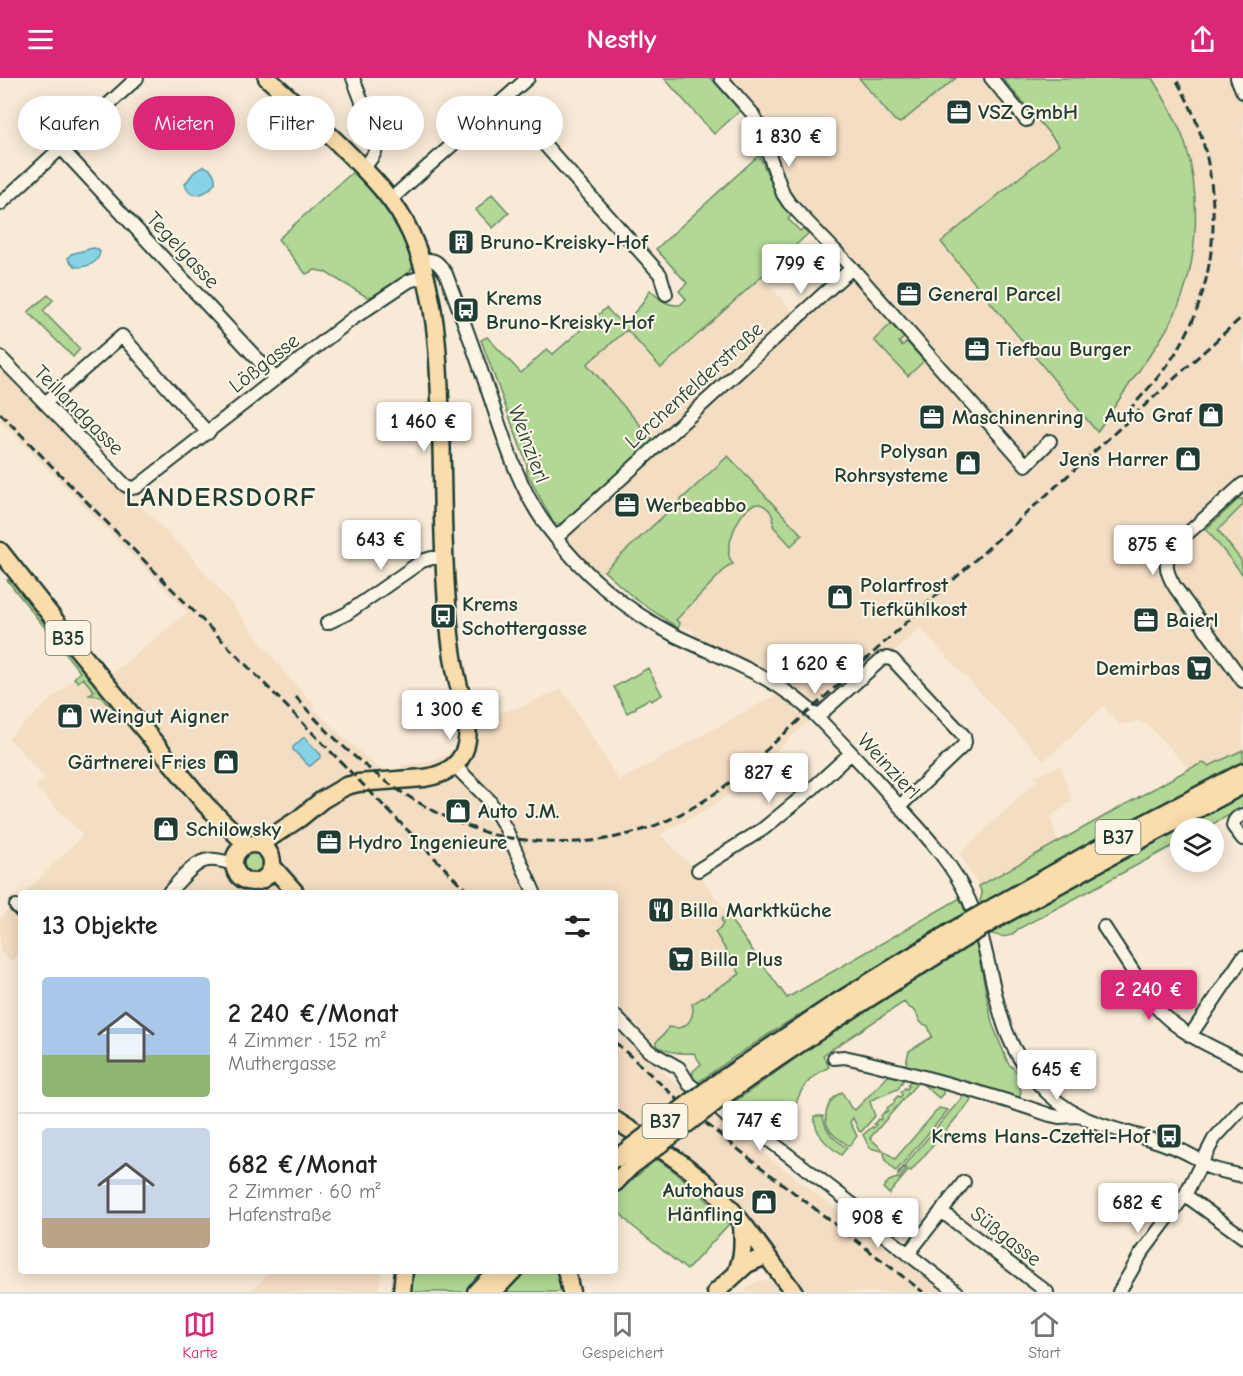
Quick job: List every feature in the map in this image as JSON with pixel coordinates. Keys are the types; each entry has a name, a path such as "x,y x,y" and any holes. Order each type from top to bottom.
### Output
{"main road":[{"path":"262,881 270,872 253,854 322,800 346,786 358,783 433,777 443,773 461,760 468,740 468,726 450,640 444,558 437,353 423,268 410,233 391,199 363,168 267,78"},
{"name":"B35","path":"0,551 206,805 253,854 293,890"},
{"name":"B37","path":"619,1161 720,1090 784,1053 961,933 1112,841 1243,771"},
{"name":"B37","path":"996,913 1118,852 1243,785"},
{"name":"B35","path":"253,854 238,876 249,883 262,881 283,890"},
{"path":"618,1122 697,1175 721,1198 794,1292"},
{"path":"736,1275 743,1251 742,1224"},
{"path":"717,1292 754,1260 766,1256"},
{"path":"731,1292 755,1271 766,1256"},
{"path":"402,1292 404,1274"},
{"path":"476,1292 492,1274"},
{"path":"494,1292 510,1274"},
{"path":"567,1274 571,1292"}],"street":[{"path":"117,96 137,78"},
{"path":"353,78 377,141 374,154 363,168"},
{"path":"507,96 528,78"},
{"path":"721,78 752,113 759,126 783,194 789,203 852,268 1026,465 1050,441"},
{"path":"991,78 1026,120"},
{"path":"1237,78 1243,92"},
{"path":"0,204 59,150"},
{"name":"Tegelgasse","path":"63,150 276,379"},
{"path":"391,199 446,150"},
{"path":"549,150 660,274 666,294"},
{"name":"Weinzierl","path":"423,268 434,260 446,274 471,339 511,461 531,502 556,537 591,576 633,610 675,636 759,675 803,704 900,806 946,861 969,899 983,938 1002,1016 1017,1053 1038,1084 1079,1116 1166,1144 1193,1156 1209,1167 1243,1176"},
{"name":"Lößgasse","path":"131,488 137,487 319,345 372,305 409,281 423,268"},
{"name":"Lerchenfelderstraße","path":"556,537 852,268"},
{"path":"45,403 122,336 208,433"},
{"name":"Teillandgasse","path":"0,357 131,488"},
{"path":"1243,484 1179,541 1167,558 1166,569 1175,587 1243,681"},
{"path":"327,623 346,614 422,561 444,558"},
{"path":"817,717 882,659 888,658 893,660 964,736 963,746 900,806"},
{"path":"698,870 763,829 851,753"},
{"path":"455,766 489,800 506,829 533,890"},
{"path":"1243,814 1237,818 1233,826 1243,839"},
{"path":"171,890 202,861 253,854"},
{"path":"1104,927 1157,1008 1168,1020 1190,1036 1243,1062"},
{"path":"1190,1036 1243,957"},
{"path":"618,1019 649,1051 679,1068 689,1084 728,1118 752,1127 855,1207 866,1221 957,1292"},
{"path":"834,1058 844,1057 946,1082 1050,1115 1079,1116"},
{"path":"1119,1292 1141,1254 1185,1195 1214,1138 1243,1107"},
{"path":"908,1254 964,1182"},
{"path":"1185,1195 1243,1237"},
{"name":"Süßgasse","path":"941,1211 1047,1292"}],"shaded area":[{"path":"727,78 1002,78 1059,145 1097,432 1178,308 1192,258 1195,227 1194,194 1177,122 1152,78 1232,78 1243,104 1243,750 1209,766 1203,763 1189,769 1147,724 1138,721 1119,725 1104,706 1044,761 920,628 897,649 880,658 728,795 660,834 699,874 766,968 645,1056 737,1133 944,1292 744,1292 752,1284 761,1280 774,1284 709,1201 671,1169 618,1135 618,890 28,890 83,835 36,787 45,778 9,738 95,659 109,676 188,612 0,420 0,362 182,546 290,679 312,702 314,709 384,773 391,773 404,765 430,762 445,756 475,717 518,708 562,689 619,781 789,688 693,639 695,633 679,626 676,620 730,565 729,548 733,533 738,519 746,509 755,504 762,505 769,509 774,523 802,535 728,456 598,577 550,525 654,441 587,365 627,330 662,368 761,277 793,312 851,259 787,191 764,123"},
{"path":"1060,766 1072,801 1050,817 1058,842 979,886 960,854 1037,780 1036,776"},
{"path":"18,900 18,954 11,961 0,952 0,918"},
{"path":"267,1274 381,1274 378,1292 251,1292"}],"green space":[{"path":"664,78 711,78 740,111 714,134"},
{"path":"859,78 956,78 900,123 894,120"},
{"path":"1002,78 1152,78 1185,143 1194,183 1195,227 1190,270 1184,290 1164,334 1097,432 941,242 1059,145"},
{"path":"759,155 780,202 792,215 788,219 800,231 804,228 809,233 661,368 627,330 587,364 654,441 562,523 554,524 527,473 527,465 481,340 487,337 521,373 547,349 553,354 606,308 623,325 642,304 650,290 664,301 680,305 686,299 679,291 687,283 656,249"},
{"path":"355,170 391,215 413,262 410,272 373,296 367,297 325,272 315,270 306,274 278,239"},
{"path":"492,194 509,213 493,228 476,210"},
{"path":"48,295 53,300 43,311 80,349 73,357 28,312"},
{"path":"891,324 904,338 899,342 902,346 907,342 924,361 908,376 874,340"},
{"path":"728,456 802,535 791,546 773,526 773,517 768,509 760,504 753,505 746,510 734,529 731,539 729,556 733,564 728,566 676,620 680,624 678,628 634,598 604,571"},
{"path":"1239,499 1243,499 1243,505 1218,530 1241,560 1243,575 1206,529"},
{"path":"7,580 11,580 58,640 64,644 112,702 109,706 100,696 89,695 94,691 83,678 78,682 74,678 80,672"},
{"path":"648,668 662,695 651,701 649,699 627,713 614,687"},
{"path":"1243,750 1243,764 1082,848 983,905 980,901 982,894 979,886 1189,769 1203,763 1209,766"},
{"path":"1243,795 1243,808 1224,818 1199,818"},
{"path":"1170,833 1170,847 1018,929 1011,935 1001,936 989,933"},
{"path":"253,850 262,854 266,863 262,872 253,876 244,872 240,863 244,854"},
{"path":"960,898 966,914 796,1017 697,1083 692,1080 693,1071 701,1064 694,1053 674,1052 656,1045 668,1027 678,1028 686,1025 692,1015 692,1004 740,974 715,932 723,924 721,919 727,915 787,998"},
{"path":"976,941 992,1023 1008,1063 1018,1073 1021,1092 1018,1101 905,1068 909,1051 932,1037 928,1026 921,1023 915,1011 904,1002 823,1055 829,1067 816,1075 802,1090 795,1111 769,1105 759,1115 737,1116 726,1108 852,1018"},
{"path":"889,1075 904,1079 898,1089 871,1100 875,1116 861,1132 853,1118 850,1122 857,1136 849,1146 835,1136 826,1123 829,1105 842,1092 851,1108 855,1110"},
{"path":"912,1079 943,1086 943,1094 939,1098 919,1081 870,1138 883,1150 870,1148 863,1135 876,1125 874,1124 895,1102 894,1100 902,1095 901,1092 907,1089"},
{"path":"965,1094 971,1099 970,1102 889,1194 883,1188 889,1181 899,1179 907,1168 905,1167 898,1176 898,1173"},
{"path":"939,1108 948,1110 895,1171 886,1161 885,1151 895,1159"},
{"path":"814,1116 823,1116 831,1135 847,1148 841,1155 823,1139 817,1129"},
{"path":"657,1159 696,1189 729,1224 687,1270 630,1224 620,1213 618,1215 618,1192"},
{"path":"409,1274 486,1274 469,1292 407,1292"},
{"path":"518,1274 562,1274 565,1292 501,1292"}],"water":[{"path":"204,166 213,173 215,183 203,193 191,193 185,184 194,172"},
{"path":"93,248 100,252 91,264 76,267 69,261 71,254"},
{"path":"303,738 321,755 310,766 293,750 293,747"}],"railway":[{"path":"1128,411 1162,372 1180,346 1195,315 1206,281 1212,247 1213,212 1210,176 1203,142 1191,109 1175,78"},
{"path":"296,697 334,738 376,774 423,805 480,831 535,841 592,841 645,829 670,819 694,807 740,774 1243,316"},
{"path":"0,413 466,890"},
{"path":"618,1045 688,1109 923,1292"}],"place":[{"name":"VSZ GmbH","path":"959,112"},
{"name":"Bruno-Kreisky-Hof","path":"461,242"},
{"name":"General Parcel","path":"909,294"},
{"name":"Krems Bruno-Kreisky-Hof","path":"466,310"},
{"name":"Tiefbau Burger","path":"977,349"},
{"name":"Auto Graf","path":"1211,415"},
{"name":"Maschinenring","path":"932,417"},
{"name":"Jens Harrer","path":"1188,459"},
{"name":"Polysan Rohrsysteme","path":"968,463"},
{"name":"Werbeabbo","path":"627,505"},
{"name":"Polarfrost Tiefkühlkost","path":"840,597"},
{"name":"Krems Schottergasse","path":"443,616"},
{"name":"Baierl","path":"1146,620"},
{"name":"Demirbas","path":"1199,668"},
{"name":"Weingut Aigner","path":"70,716"},
{"name":"Gärtnerei Fries","path":"226,762"},
{"name":"Auto J.M.","path":"458,811"},
{"name":"Schilowsky","path":"166,829"},
{"name":"Hydro Ingenieure","path":"329,842"},
{"name":"Billa Marktküche","path":"661,910"},
{"name":"Billa Plus","path":"681,959"},
{"name":"Krems Hans-Czettel-Hof","path":"1169,1136"},
{"name":"Autohaus Hänfling","path":"764,1202"}],"district":[{"name":"LANDERSDORF","path":"221,497"}]}
